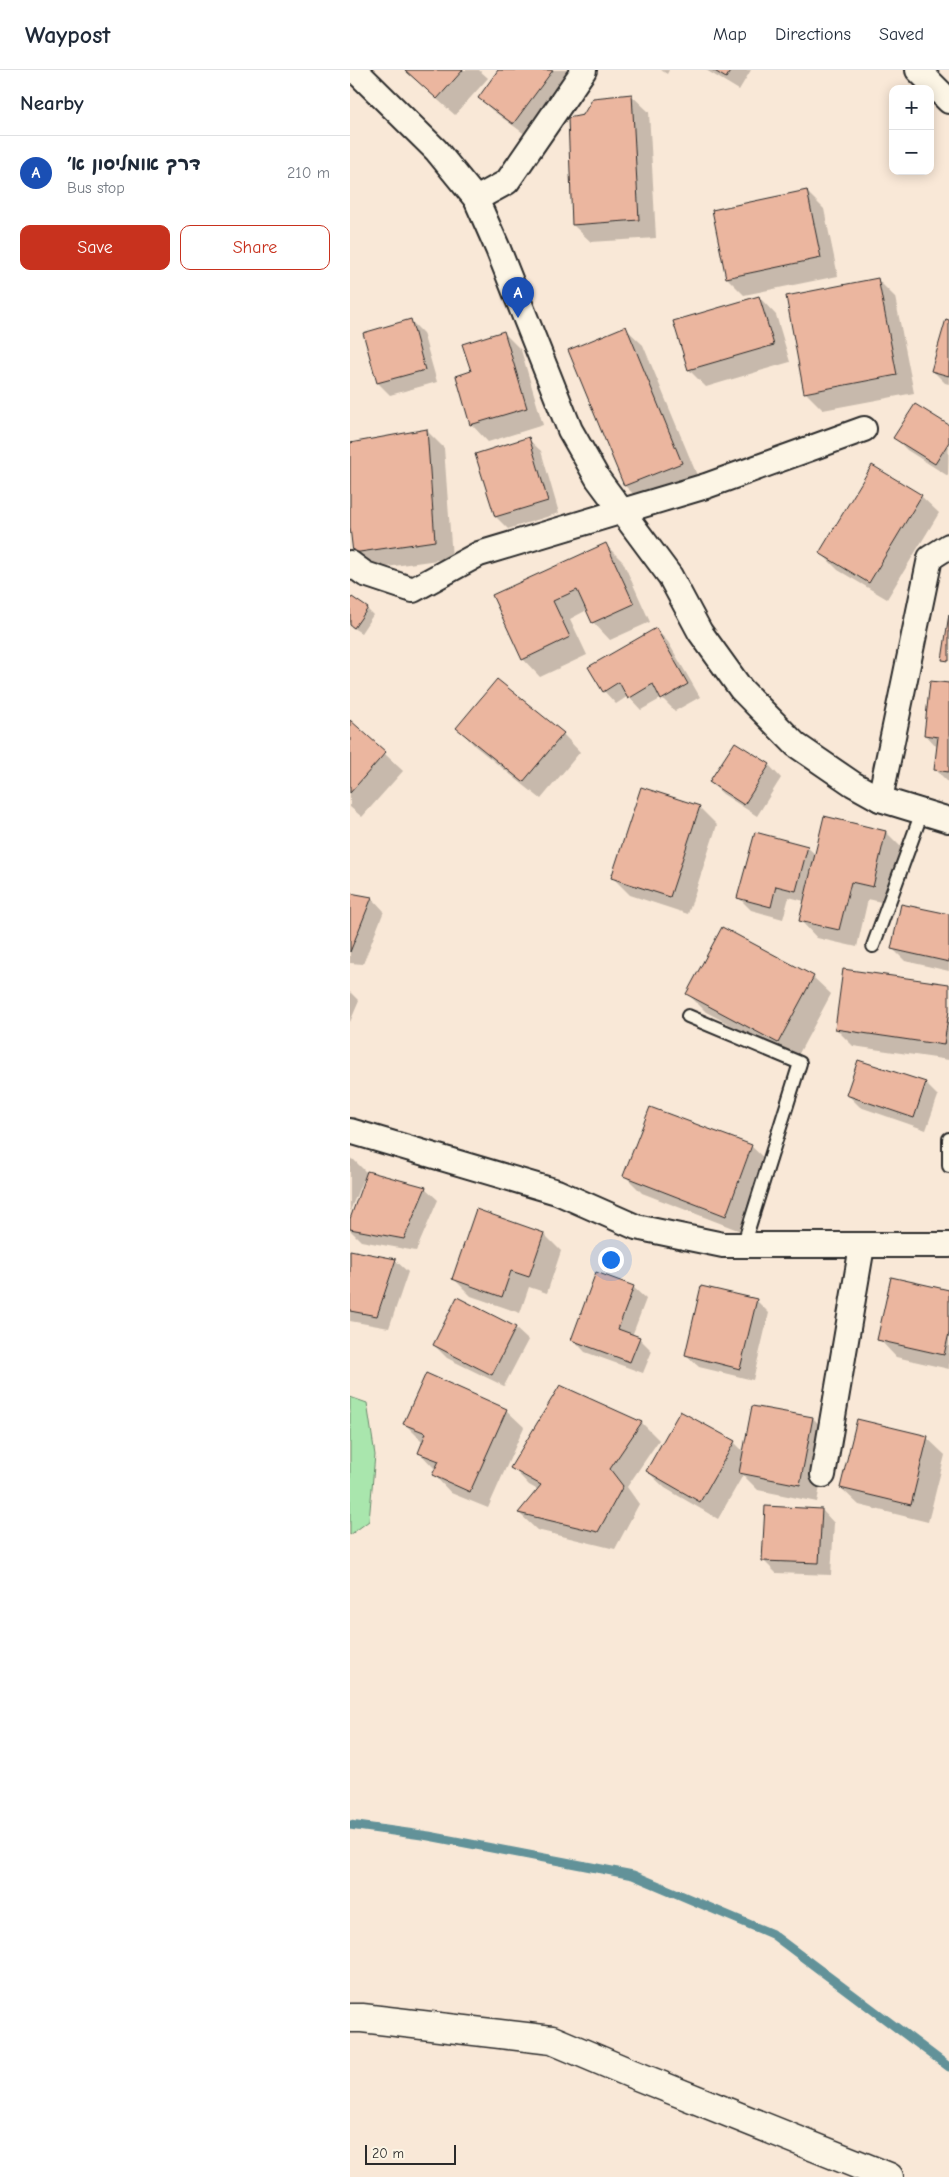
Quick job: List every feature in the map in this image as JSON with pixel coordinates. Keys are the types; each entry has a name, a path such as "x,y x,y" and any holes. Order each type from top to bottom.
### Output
{"street":[{"path":"355,70 436,150 476,199 498,249 570,430 598,480 670,576 700,632 741,689 796,745 853,784 880,799 949,820"},
{"path":"476,199 507,182 584,70"},
{"path":"918,70 949,101"},
{"path":"350,563 365,574 413,590 479,554 706,486 864,429"},
{"path":"880,799 930,558 949,546"},
{"path":"350,1131 557,1192 636,1227 724,1245 949,1245"},
{"path":"823,1475 862,1246"},
{"path":"350,2018 552,2040 890,2177"}],"lane":[{"path":"874,946 922,812"},
{"path":"688,1016 800,1063 742,1246"},
{"path":"949,1138 949,1166"}],"green space":[{"path":"350,1397 367,1403 375,1455 369,1521 350,1535"}],"building":[{"path":"405,70 463,70 437,99"},
{"path":"498,70 553,70 513,124 478,98"},
{"path":"713,70 731,70 726,78"},
{"path":"632,94 639,220 572,225 568,118 583,115 593,98"},
{"path":"807,190 821,258 726,278 712,210"},
{"path":"878,278 897,375 804,393 786,296"},
{"path":"759,296 774,345 688,370 673,321"},
{"path":"411,319 425,370 377,383 363,333"},
{"path":"946,319 949,320 949,376 931,371"},
{"path":"626,326 682,463 624,486 568,350"},
{"path":"504,331 527,408 470,425 456,376 471,371 462,344"},
{"path":"915,404 949,425 949,442 935,464 893,438"},
{"path":"427,429 435,541 353,553 350,527 350,443"},
{"path":"529,437 548,501 495,517 475,454"},
{"path":"872,465 922,495 869,583 819,553"},
{"path":"606,543 634,604 592,623 577,590 553,601 570,637 522,660 492,595"},
{"path":"352,597 368,608 354,628 350,625 350,600"},
{"path":"949,614 949,661 942,660"},
{"path":"656,628 688,684 661,700 653,684 628,699 619,682 603,692 588,667"},
{"path":"497,679 564,733 523,782 456,728"},
{"path":"930,681 949,683 949,772 934,770 938,737 924,735"},
{"path":"350,720 386,752 350,793"},
{"path":"735,742 770,764 744,805 709,782"},
{"path":"641,787 700,806 670,897 611,878"},
{"path":"824,816 886,831 873,887 851,882 839,930 799,921"},
{"path":"755,832 808,846 796,891 776,886 771,907 737,898"},
{"path":"350,893 372,897 350,952"},
{"path":"901,904 949,914 949,962 891,949"},
{"path":"722,927 814,976 778,1043 686,994"},
{"path":"843,969 949,984 949,1010 944,1045 835,1029"},
{"path":"858,1060 926,1082 914,1118 846,1095"},
{"path":"650,1107 752,1145 726,1216 623,1176"},
{"path":"367,1171 426,1187 404,1239 350,1229 350,1219"},
{"path":"476,1209 544,1233 529,1277 511,1271 502,1297 452,1279"},
{"path":"350,1250 396,1259 377,1316 350,1311"},
{"path":"596,1272 634,1286 618,1329 640,1337 630,1362 571,1340"},
{"path":"891,1277 949,1290 949,1333 944,1355 877,1340"},
{"path":"701,1286 757,1299 740,1369 685,1355"},
{"path":"457,1297 516,1327 492,1375 433,1345"},
{"path":"426,1373 507,1409 470,1492 432,1475 439,1461 418,1453 426,1433 403,1424"},
{"path":"560,1385 642,1422 610,1469 623,1486 598,1532 518,1513 541,1485 510,1468"},
{"path":"752,1406 813,1417 800,1485 739,1473"},
{"path":"680,1411 735,1441 700,1502 646,1471"},
{"path":"857,1419 928,1436 911,1505 840,1488"},
{"path":"765,1506 822,1509 819,1563 762,1561"}],"waterway":[{"path":"350,1825 429,1836 633,1875 772,1934 949,2067"}],"place":[{"name":"דרך אומליסון א׳","path":"518,318"}]}
